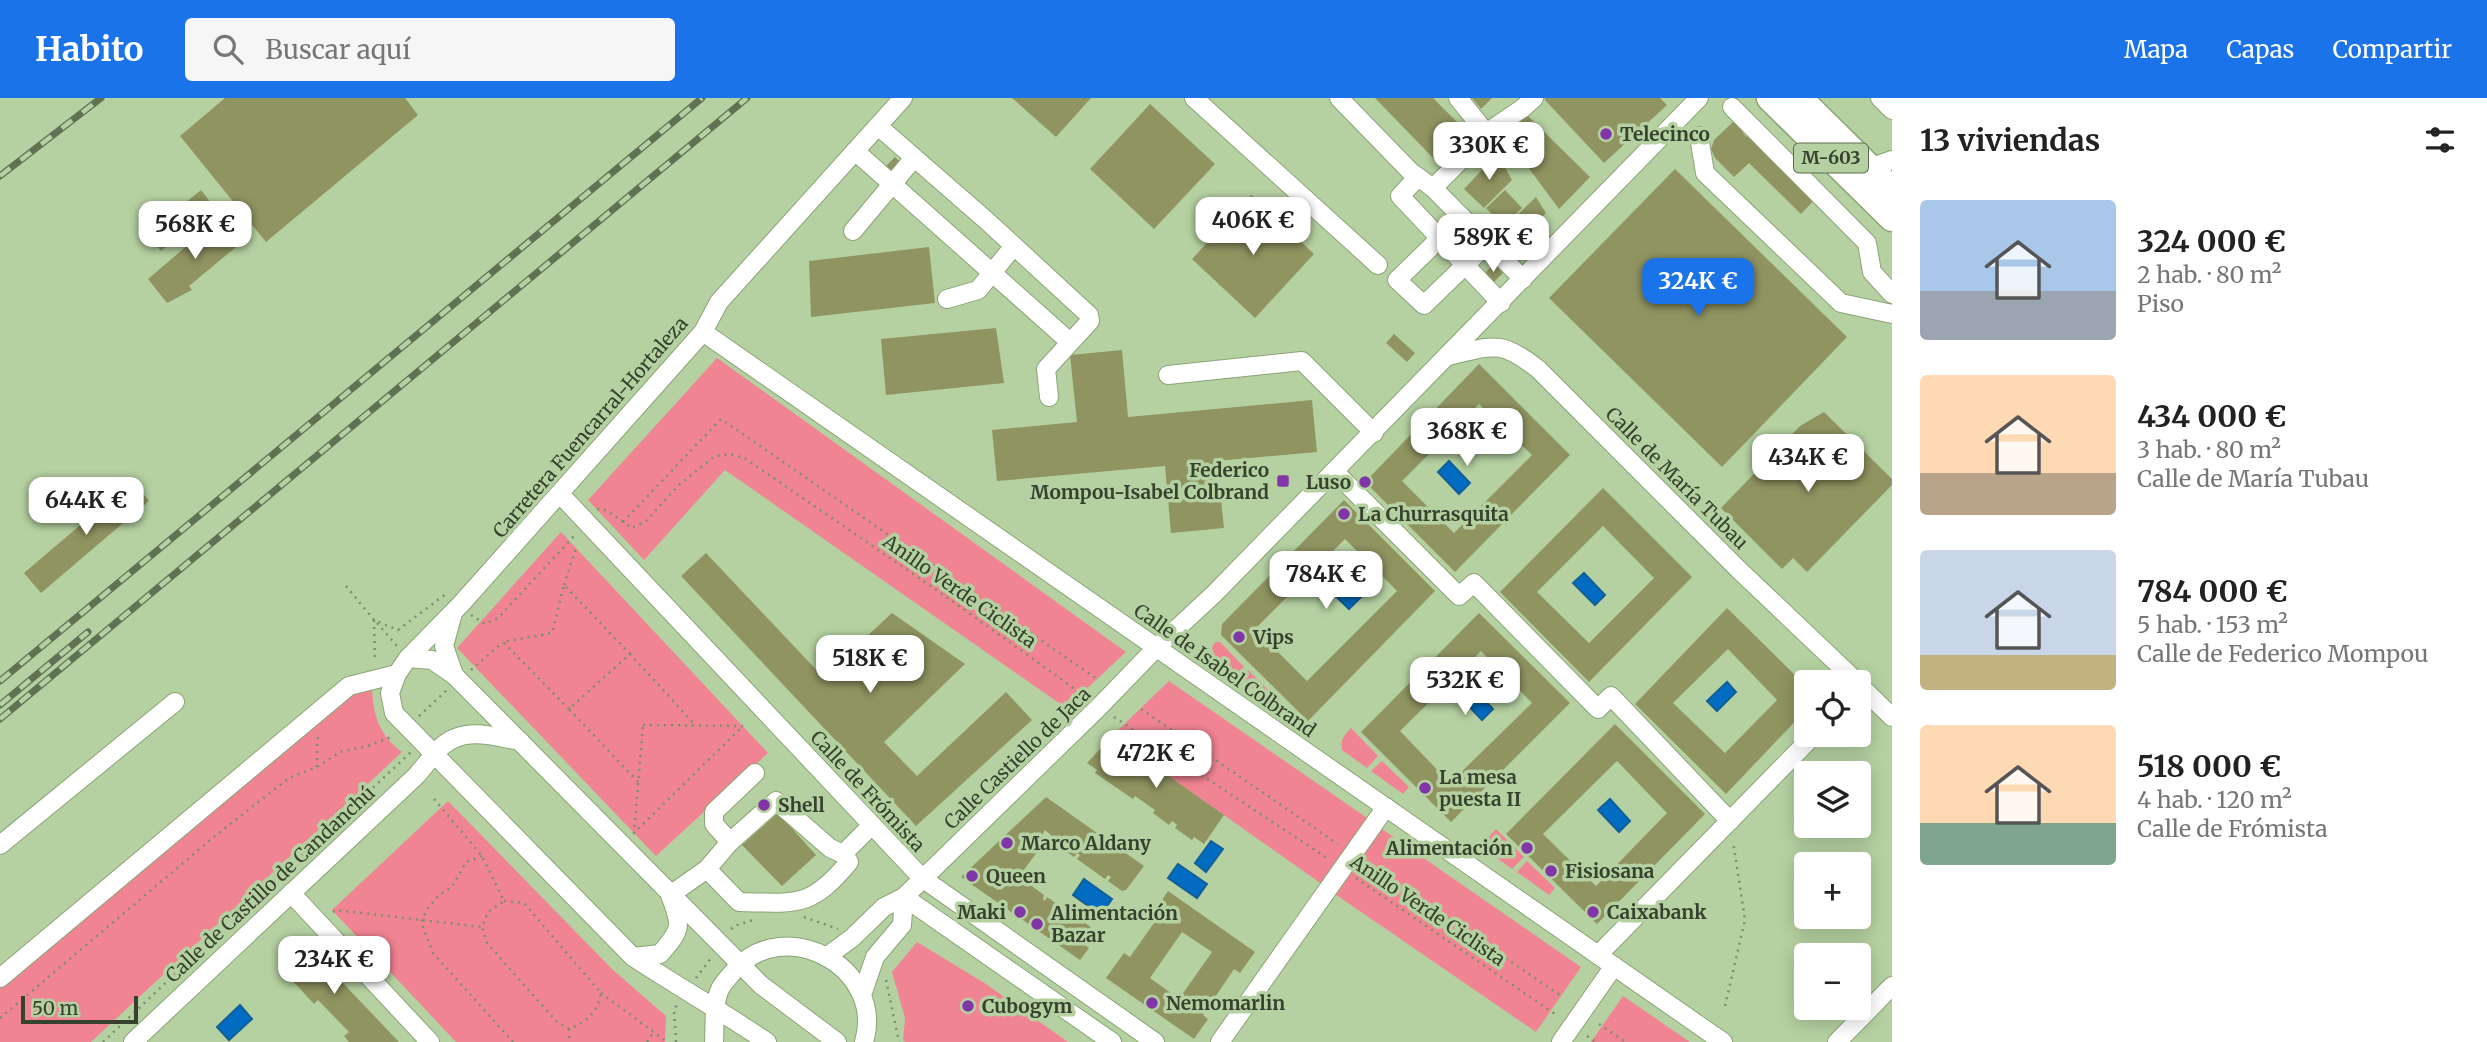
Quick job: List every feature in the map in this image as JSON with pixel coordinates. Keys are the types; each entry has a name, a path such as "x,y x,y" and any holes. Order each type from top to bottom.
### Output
{"highway":[{"name":"M-603","path":"1770,98 1892,218"},
{"name":"M-603","path":"1799,98 1881,164 1892,190"}],"street":[{"name":"Carretera Fuencarral-Hortaleza","path":"767,1042 633,957 394,713 390,693 397,674 408,658 560,494 703,332 719,302 903,98"},
{"path":"1194,98 1378,265"},
{"path":"1339,98 1524,279"},
{"path":"1458,98 1487,134"},
{"path":"1433,188 1487,134 1534,98"},
{"path":"1680,118 1689,98"},
{"name":"Calle Castiello de Jaca","path":"826,957 852,938 884,907 904,897 1214,594 1699,98"},
{"path":"1880,98 1892,110"},
{"path":"1732,107 1867,243 1871,272 1892,294"},
{"path":"878,126 1089,315 1090,321 1046,369 1049,397"},
{"path":"1699,136 1705,173 1841,303 1892,314"},
{"path":"855,151 1070,342"},
{"path":"853,231 914,158"},
{"path":"1418,177 1399,196 1501,303"},
{"path":"1462,217 1397,280 1424,305 1488,243"},
{"path":"947,299 974,293 1014,246"},
{"name":"Calle de Isabel Colbrand","path":"703,332 1723,1042"},
{"name":"Calle de María Tubau","path":"1448,356 1479,349 1506,347 1523,357 1842,670"},
{"path":"1168,375 1302,361 1374,433"},
{"path":"1335,472 1459,596 1474,583 1598,709 1611,696 1730,821"},
{"name":"Calle de Frómista","path":"560,494 922,878 1155,1042"},
{"path":"454,675 444,646 457,606"},
{"path":"408,658 432,660 454,675 761,985 837,1042"},
{"path":"0,978 349,686 397,674"},
{"name":"Calle de María Tubau","path":"1871,697 1892,717"},
{"path":"0,845 175,702"},
{"name":"Calle de Castillo de Candanchú","path":"133,1042 416,776 442,747 462,735 478,734 520,741"},
{"path":"1598,955 1802,747"},
{"path":"730,842 715,824 714,812 755,773"},
{"path":"670,895 708,869 730,842 776,801 830,848 843,854 849,862 814,897 791,903 739,902 708,869"},
{"path":"1220,1042 1386,807"},
{"path":"843,854 872,825"},
{"path":"291,893 430,1042"},
{"path":"633,957 660,954 676,936 680,918 670,895"},
{"path":"863,992 875,957 902,925 904,897"},
{"path":"904,897 1112,1042"},
{"path":"714,1042 715,1007 720,987 740,964 764,950 780,946 798,947 826,957 847,971 863,992 869,1024 864,1042"},
{"path":"1561,1042 1614,966"},
{"path":"1837,1042 1892,986"}],"path":[{"path":"374,620 398,630 449,591 457,606 485,624 498,618 597,508 606,510 623,522 721,419 1097,679"},
{"name":"Anillo Verde Ciclista","path":"623,522 632,528 645,522 680,484 715,456 731,454 746,459 948,598 1099,707 1347,861 1596,1042"},
{"path":"576,548 552,634 503,642 638,782"},
{"path":"564,585 696,726"},
{"path":"346,586 408,658"},
{"path":"569,709 630,653"},
{"path":"317,767 317,742 327,704"},
{"path":"1141,709 1347,861 1561,996"},
{"path":"643,725 696,726 743,726 634,832 643,725"},
{"path":"0,1018 289,778 317,767 340,752 413,732 414,750 103,1042"},
{"path":"434,799 482,856 504,901"},
{"path":"1725,1006 1745,920 1730,821"},
{"path":"482,856 466,862 452,887 438,896 421,922 433,953 513,1042"},
{"path":"569,1029 556,1021 487,943 482,927 488,912 504,901 524,903 601,993 667,1042"},
{"path":"330,914 336,910 482,927"},
{"path":"569,1029 587,1021 598,1007 601,993"},
{"path":"1599,1024 1626,1042"},
{"path":"569,1029 569,1042"},
{"path":"647,1042 654,1032"}],"shaded area":[{"path":"717,358 1126,652 1066,708 725,470 644,560 588,500"},
{"path":"561,532 768,753 656,856 457,648"},
{"path":"1215,642 1220,642 1244,667 1235,676 1218,663 1212,648"},
{"path":"1248,670 1271,693 1266,698 1239,679"},
{"path":"1169,681 1370,820 1323,885 1112,736"},
{"path":"372,687 379,724 388,739 402,752 91,1042 0,1042 0,988 346,694"},
{"path":"1351,728 1378,756 1367,768 1342,750 1343,738"},
{"path":"1382,761 1409,787 1403,794 1371,771"},
{"path":"448,801 613,970 666,1016 665,1042 456,1042 332,910"},
{"path":"1379,827 1581,967 1536,1032 1332,892"},
{"path":"1496,829 1524,857 1512,869 1486,850 1487,839"},
{"path":"1527,861 1555,888 1549,895 1517,872"},
{"path":"917,942 986,984 1068,1042 905,1042 905,1018 892,972"},
{"path":"1623,996 1690,1042 1591,1042"}],"water":[{"path":"1449,461 1470,483 1459,494 1438,472"},
{"path":"1584,573 1605,595 1595,605 1573,583"},
{"path":"1337,574 1361,597 1349,609 1325,586"},
{"path":"1727,682 1736,692 1717,711 1707,701"},
{"path":"1472,687 1493,709 1482,720 1461,698"},
{"path":"1610,799 1630,821 1619,832 1598,810"},
{"path":"1211,841 1223,849 1206,872 1195,863"},
{"path":"1178,864 1207,884 1197,898 1168,878"},
{"path":"1084,879 1112,899 1101,915 1073,895"},
{"path":"240,1005 252,1019 229,1040 217,1027"}],"building":[{"path":"225,98 405,98 418,115 266,242 180,136"},
{"path":"1012,98 1091,98 1056,137"},
{"path":"1375,98 1433,98 1466,131 1436,161"},
{"path":"1472,98 1492,98 1481,109"},
{"name":"Telecinco","path":"1660,98 1667,105 1604,163 1544,99"},
{"path":"1150,104 1215,164 1154,229 1090,169"},
{"name":"Telecinco","path":"1526,114 1590,177 1559,209 1505,136"},
{"path":"1735,120 1743,128 1746,137 1749,133 1816,198 1801,214 1749,163 1734,177 1715,158 1711,149 1714,140"},
{"path":"1497,154 1512,180 1484,208 1464,189"},
{"path":"895,157 902,164 891,176 883,169"},
{"path":"1675,169 1847,337 1722,467 1549,298"},
{"path":"201,190 214,207 161,251 147,234"},
{"path":"1505,190 1522,208 1503,226 1486,208"},
{"path":"1251,195 1314,254 1255,318 1192,259"},
{"path":"1536,197 1546,213 1519,243 1505,227"},
{"path":"222,216 242,242 189,286 192,290 167,303 148,279"},
{"path":"929,247 935,303 811,317 809,261"},
{"path":"1494,264 1503,273 1492,284 1483,275"},
{"path":"996,328 1004,383 886,395 881,339"},
{"path":"1394,334 1415,353 1407,362 1386,343"},
{"path":"1122,350 1128,417 1312,400 1317,452 1217,461 1224,528 1171,533 1165,466 997,481 992,430 1077,422 1070,355"},
{"path":"1479,364 1570,455 1455,572 1365,482","holes":["1479,404 1532,455 1454,533 1402,481"]},
{"path":"1824,412 1892,479 1892,485 1807,572 1793,558 1782,569 1721,508 1800,426"},
{"path":"132,481 149,501 41,593 24,573"},
{"path":"1603,488 1692,577 1589,682 1500,592","holes":["1603,526 1654,578 1589,643 1537,592"]},
{"path":"1344,500 1435,591 1308,721 1221,635 1222,624","holes":["1345,539 1397,591 1307,681 1255,629"]},
{"path":"706,553 823,677 892,613 965,664 884,742 917,776 1006,692 1032,720 916,826 681,576"},
{"path":"1727,608 1794,674 1794,723 1726,794 1635,704","holes":["1728,649 1777,700 1725,753 1673,703"]},
{"path":"1479,613 1570,703 1451,822 1361,732","holes":["1481,651 1532,703 1450,783 1400,731"]},
{"path":"1615,724 1705,814 1597,924 1506,834","holes":["1617,761 1667,813 1596,886 1543,834"]},
{"path":"1112,736 1224,815 1204,844 1194,837 1192,840 1175,828 1177,825 1172,821 1169,825 1153,813 1155,810 1135,796 1133,799 1095,773 1097,770 1087,763"},
{"path":"1046,797 1144,866 1126,890 1122,891 1108,881 1111,877 1108,875 1105,879 1077,859 1080,855 1077,853 1074,857 1049,840 1052,836 1045,830 1041,837 1043,844 1023,871 1017,870 1011,877 1022,885 1025,881 1044,895 1045,901 1047,897 1076,917 1074,922 1077,923 1080,919 1093,929 1095,934 1080,960 961,877"},
{"path":"778,813 816,855 782,886 742,845"},
{"path":"1168,891 1255,952 1240,973 1234,969 1203,1015 1208,1019 1194,1039 1106,978 1124,953 1130,957 1159,916 1154,912","holes":["1182,932 1212,952 1179,999 1150,978"]},
{"path":"301,939 399,1042 349,1042 344,1036 349,1032 318,1000 314,1004 283,966 292,958 287,952"}],"railway":[{"path":"0,176 101,98"},
{"path":"0,681 702,98"},
{"path":"0,719 747,98"},
{"path":"0,705 88,632"}],"place":[{"name":"Telecinco","path":"1606,134"},
{"name":"Federico Mompou-Isabel Colbrand","path":"1283,481"},
{"name":"Luso","path":"1365,482"},
{"name":"La Churrasquita","path":"1344,514"},
{"name":"Vips","path":"1239,637"},
{"name":"La mesa puesta II","path":"1425,788"},
{"name":"Shell","path":"764,805"},
{"name":"Marco Aldany","path":"1007,843"},
{"name":"Alimentación","path":"1527,848"},
{"name":"Fisiosana","path":"1551,871"},
{"name":"Queen","path":"972,876"},
{"name":"Maki","path":"1020,912"},
{"name":"Caixabank","path":"1593,912"},
{"name":"Alimentación Bazar","path":"1037,924"},
{"name":"Nemomarlin","path":"1152,1003"},
{"name":"Cubogym","path":"968,1006"}]}
